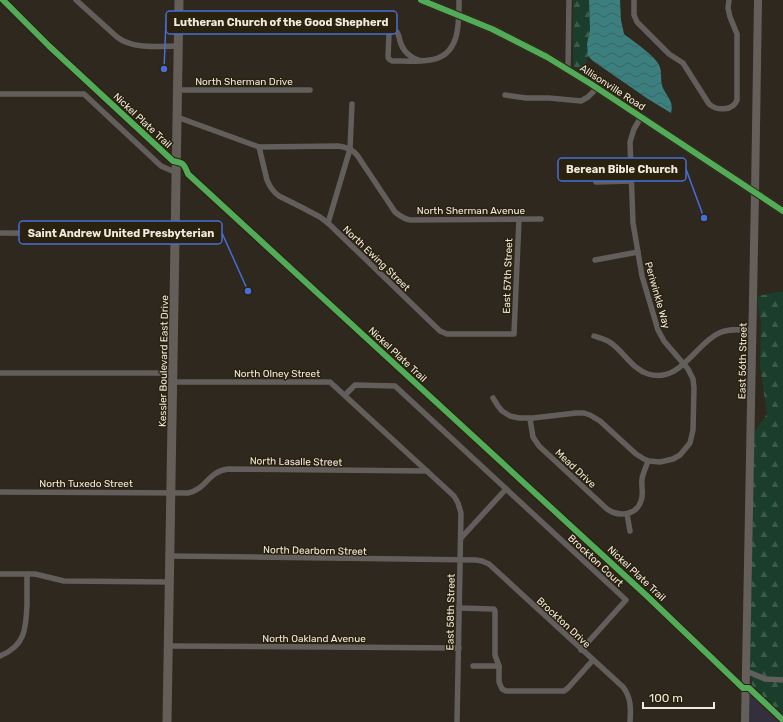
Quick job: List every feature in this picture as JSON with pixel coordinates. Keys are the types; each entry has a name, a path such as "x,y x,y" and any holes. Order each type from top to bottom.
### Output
{"main road":[{"name":"Kessler Boulevard East Drive","path":"167,722 179,0"}],"street":[{"path":"76,0 117,37 125,42 139,46 179,46"},
{"name":"Allisonville Road","path":"421,0 492,29 519,42 568,70 783,211"},
{"path":"421,61 412,57 404,50 397,32 394,30 388,35 388,57 392,61 421,61 438,58 450,49 456,39 459,0"},
{"path":"568,70 569,0"},
{"path":"634,0 634,15 638,24 669,54 683,63 710,105 714,108 729,108 733,106 736,100 737,34 730,17 728,8 729,0"},
{"name":"East 56th Street","path":"745,722 758,0"},
{"path":"505,95 526,98 581,100 588,97 597,88"},
{"name":"North Sherman Drive","path":"178,90 310,90"},
{"path":"0,94 84,94 161,166 177,174"},
{"path":"328,223 350,149 352,104"},
{"path":"177,117 259,147 340,146 350,149"},
{"name":"Periwinkle Way","path":"641,117 630,140 632,218 642,276 658,330 664,341 691,373 694,383 694,430 688,447 673,460 660,462 648,461"},
{"name":"North Ewing Street","path":"259,147 267,180 274,192 320,217 328,223 442,333 449,335 514,334"},
{"name":"North Sherman Avenue","path":"350,149 358,157 396,212 409,220 541,219"},
{"path":"596,182 631,181"},
{"name":"East 57th Street","path":"514,334 519,219"},
{"path":"0,233 176,234"},
{"path":"595,260 638,252"},
{"path":"594,336 611,343 640,370 649,374 660,375 668,374 676,370 718,333 729,330 753,330"},
{"name":"North Olney Street","path":"0,373 330,382 345,395"},
{"name":"Brockton Court","path":"345,395 355,385 395,386 626,600 581,650"},
{"path":"345,395 427,471"},
{"path":"493,398 498,406 508,415 518,418 574,413 584,413 590,415 600,421 636,454 648,461 642,478 643,495 640,503 634,510 627,514 630,531"},
{"name":"Mead Drive","path":"530,418 533,437 538,445 609,510 618,514 627,514"},
{"name":"North Lasalle Street","path":"172,492 186,493 194,491 200,488 213,474 228,469 427,471"},
{"name":"East 58th Street","path":"427,471 454,496 461,513 457,722"},
{"path":"461,538 506,489"},
{"name":"North Tuxedo Street","path":"0,492 172,492"},
{"name":"North Dearborn Street","path":"170,556 460,560"},
{"name":"Brockton Drive","path":"460,560 479,560 489,564 623,687 628,694 630,722"},
{"path":"0,574 38,575 64,581 170,582"},
{"path":"0,656 6,654 15,647 25,630 27,574"},
{"path":"459,608 492,608 496,612 495,655 499,666 499,684 502,689 506,691 564,691 594,660"},
{"name":"North Oakland Avenue","path":"169,646 459,648"},
{"path":"473,666 499,666"},
{"path":"746,671 765,679 783,680"}],"shaded area":[{"path":"748,691 781,722 748,722"}],"green space":[{"path":"573,0 589,0 590,30 588,56 586,65 581,70 573,66"},
{"path":"783,292 783,717 752,687 750,663 754,432 767,414 760,366 761,324 758,296"}],"water":[{"path":"589,0 620,0 621,20 624,34 657,61 661,71 663,87 672,106 671,113 648,99 588,56 587,44 590,30"}],"cycle path":[{"name":"Nickel Plate Trail","path":"3,0 49,46 173,161 183,164 188,174 647,596 743,688 749,688 783,720"},
{"path":"421,0 492,29 547,57 591,84 783,211"}],"place":[{"name":"Lutheran Church of the Good Shepherd","path":"164,69"},
{"name":"Berean Bible Church","path":"704,218"},
{"name":"Saint Andrew United Presbyterian","path":"248,291"}]}
